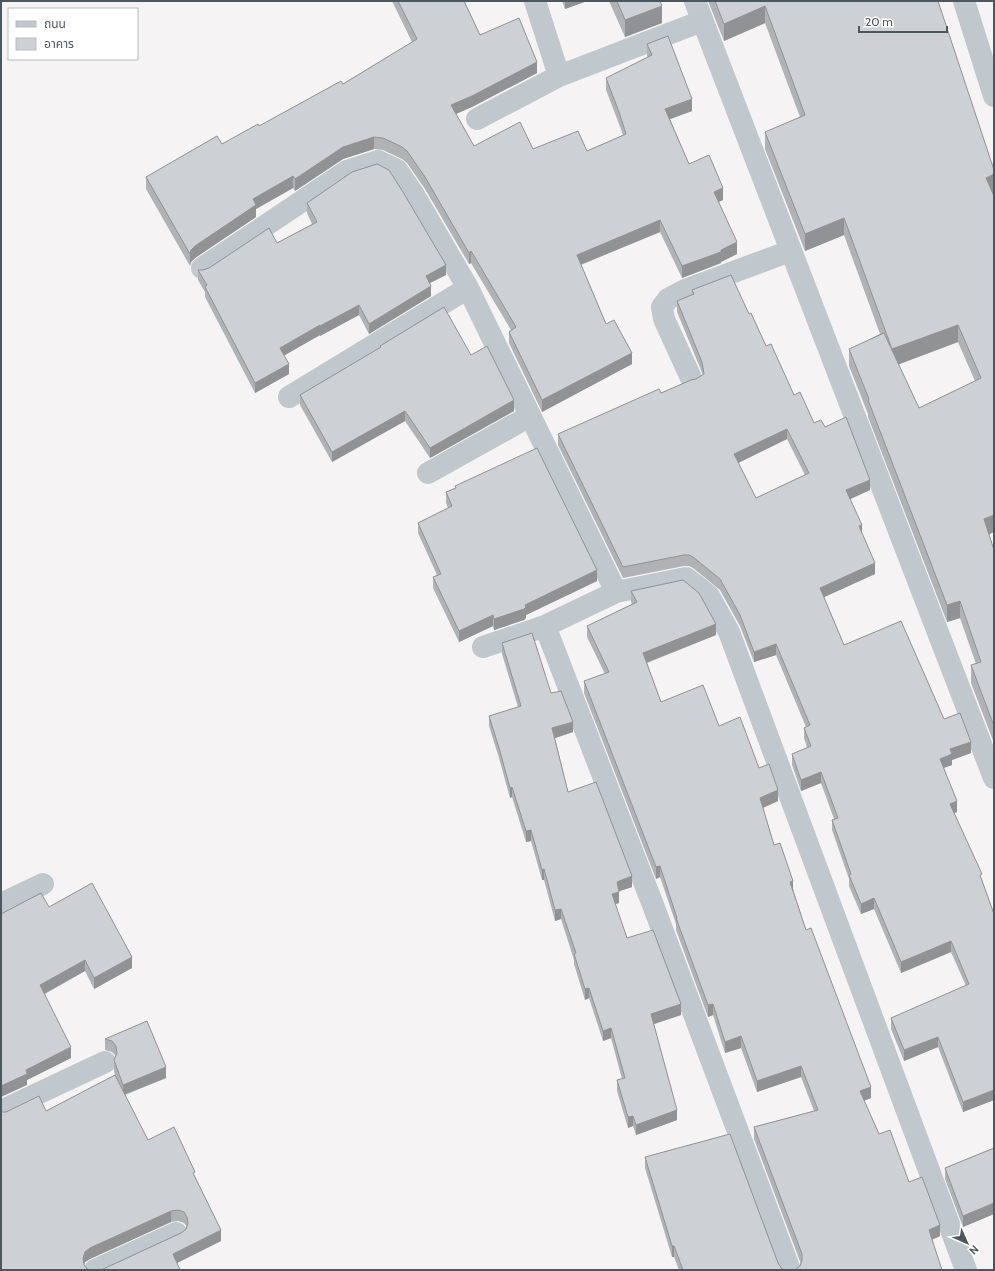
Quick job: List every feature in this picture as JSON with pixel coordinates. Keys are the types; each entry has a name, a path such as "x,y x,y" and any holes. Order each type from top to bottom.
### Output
{"street":[{"path":"535,1 559,76"},
{"path":"964,1 994,96"},
{"path":"477,119 559,76 698,11 994,778"},
{"path":"202,268 347,171 378,161 397,170 414,195 468,288 616,592"},
{"path":"691,378 664,319 662,307 668,299 685,290 790,251"},
{"path":"288,397 468,288"},
{"path":"428,473 530,416"},
{"path":"483,647 545,626 616,592 686,578 709,596 729,632 966,1270"},
{"path":"545,626 653,905 790,1270"},
{"path":"1,904 43,884"},
{"path":"1,1111 105,1062"},
{"path":"95,1270 176,1233"}],"building":[{"path":"398,1 464,1 480,35 519,18 537,62 472,96 451,105 474,146 520,122 533,149 578,131 587,151 626,134 606,78 652,55 647,44 668,36 692,99 665,109 689,164 709,155 723,188 714,192 737,242 721,250 721,252 682,266 660,220 577,255 606,324 614,320 632,353 542,400 509,332 516,327 471,251 469,253 425,177 407,151 402,147 383,138 374,137 343,147 295,179 293,176 253,199 256,205 195,246 191,250 190,254 146,177 217,136 222,144 258,124 259,126 341,81 343,84 417,39"},
{"path":"617,1 660,1 662,6 625,20"},
{"path":"715,1 938,1 994,170 994,174 986,178 994,196 994,515 984,519 994,550 994,726 971,665 981,662 960,601 947,605 849,349 884,333 919,408 981,378 958,325 892,349 844,218 805,234 765,132 805,115 765,6 724,24"},
{"path":"377,164 389,170 446,265 426,276 431,286 369,324 359,305 280,348 289,364 255,383 205,287 207,285 198,270 209,268 269,228 277,243 317,222 307,203 352,172"},
{"path":"731,275 766,346 771,344 794,395 800,392 814,423 821,420 825,427 846,417 870,480 846,490 862,525 859,526 875,563 820,588 844,645 901,621 944,719 960,713 971,742 950,749 952,754 940,759 957,801 950,804 982,874 980,875 994,914 994,1090 963,1102 938,1037 904,1050 891,1018 969,984 951,941 901,962 874,898 861,904 849,875 851,874 832,820 838,818 821,772 801,780 792,754 811,746 804,728 810,725 776,644 754,652 740,615 720,579 693,557 684,555 623,567 558,434 659,389 661,393 696,379 704,374 702,362 677,301 694,294 692,290","holes":["787,429 809,473 756,498 734,454"]},
{"path":"444,307 471,355 487,346 514,400 430,448 405,411 332,452 300,395 381,347 380,346"},
{"path":"537,448 597,570 525,605 526,607 524,609 494,619 493,615 459,631 433,577 441,574 418,523 452,506 446,492 456,488 455,486"},
{"path":"683,580 699,593 716,624 643,653 661,702 703,685 719,726 740,717 759,768 769,764 778,790 760,798 774,845 780,843 793,881 790,882 806,930 811,928 871,1087 860,1091 879,1134 890,1130 909,1182 922,1177 940,1225 929,1230 942,1270 795,1270 800,1266 802,1254 754,1127 818,1110 801,1066 757,1081 741,1036 725,1042 713,1004 708,1005 676,918 660,866 656,867 584,681 609,672 587,626 637,602 631,591"},
{"path":"532,633 551,693 561,691 573,722 552,728 568,792 596,782 632,876 617,882 619,892 612,894 627,938 653,930 681,1004 651,1014 677,1110 636,1125 633,1116 628,1117 617,1080 625,1078 611,1028 603,1031 589,988 585,989 574,954 576,953 561,909 555,910 544,869 542,870 531,830 526,831 512,787 510,788 489,716 521,706 502,643"},
{"path":"92,883 132,957 94,978 85,960 40,985 71,1047 26,1070 27,1074 1,1086 1,914 41,893 49,907"},
{"path":"147,1021 166,1067 123,1085 114,1060 117,1053 116,1046 112,1041 105,1039"},
{"path":"115,1075 148,1140 174,1127 195,1172 193,1173 221,1230 173,1254 180,1270 101,1270 181,1233 186,1229 188,1223 184,1212 178,1210 171,1211 90,1248 85,1252 83,1258 84,1265 90,1270 1,1270 1,1112 6,1112 39,1096 46,1111"},
{"path":"730,1134 778,1263 782,1269 785,1270 683,1270 674,1246 672,1246 645,1157"},
{"path":"994,1148 994,1203 963,1216 945,1168"}]}
